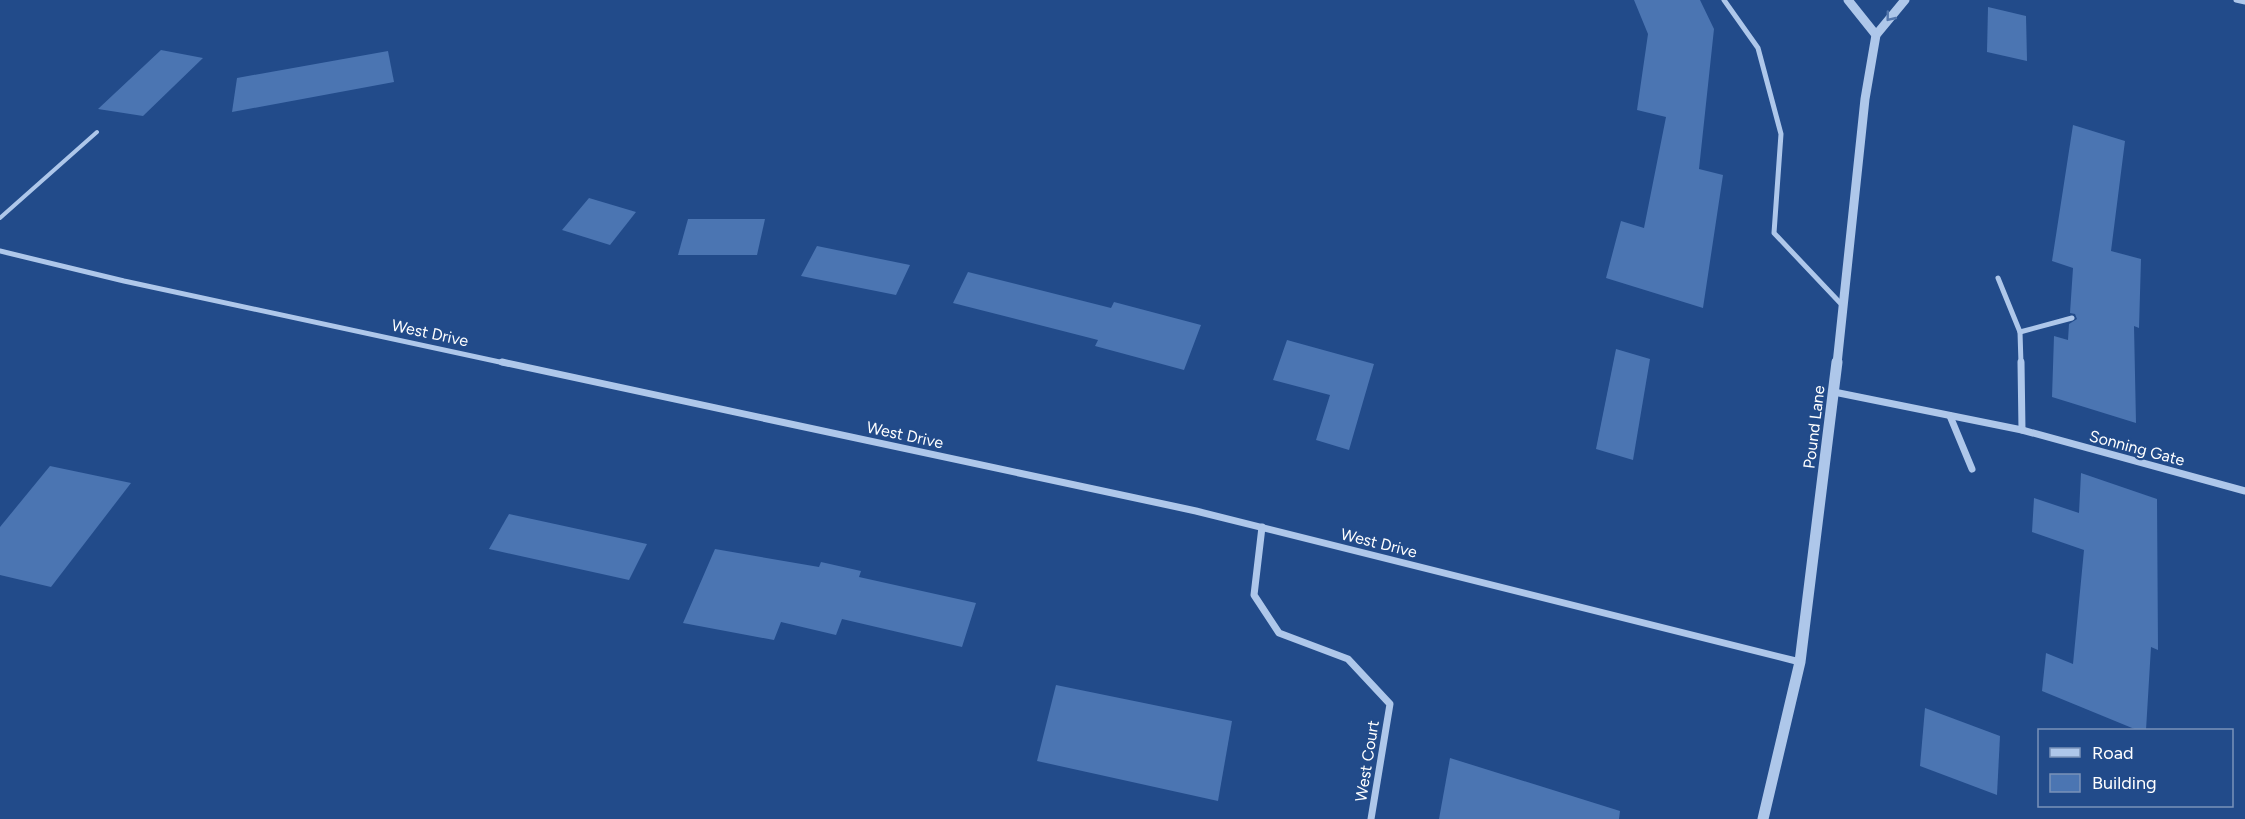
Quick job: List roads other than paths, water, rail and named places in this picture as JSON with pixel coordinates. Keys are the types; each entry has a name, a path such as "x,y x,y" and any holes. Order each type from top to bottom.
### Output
{"street":[{"path":"1724,0 1758,48 1781,134 1774,233 1844,307"},
{"path":"1848,0 1876,35"},
{"name":"Pound Lane","path":"1763,819 1800,662 1844,307 1865,99 1876,35 1905,0"},
{"path":"2236,0 2245,2"},
{"name":"West Drive","path":"0,251 124,281 1185,508 1800,662"},
{"path":"1998,278 2020,332 2022,430"},
{"path":"2020,332 2072,318"},
{"name":"Sonning Gate","path":"1834,392 2022,430 2245,491"},
{"path":"1950,416 1972,469"},
{"name":"West Court","path":"1262,528 1254,595 1279,633 1348,659 1390,704 1371,819"}],"lane":[{"path":"0,218 97,132"}]}
